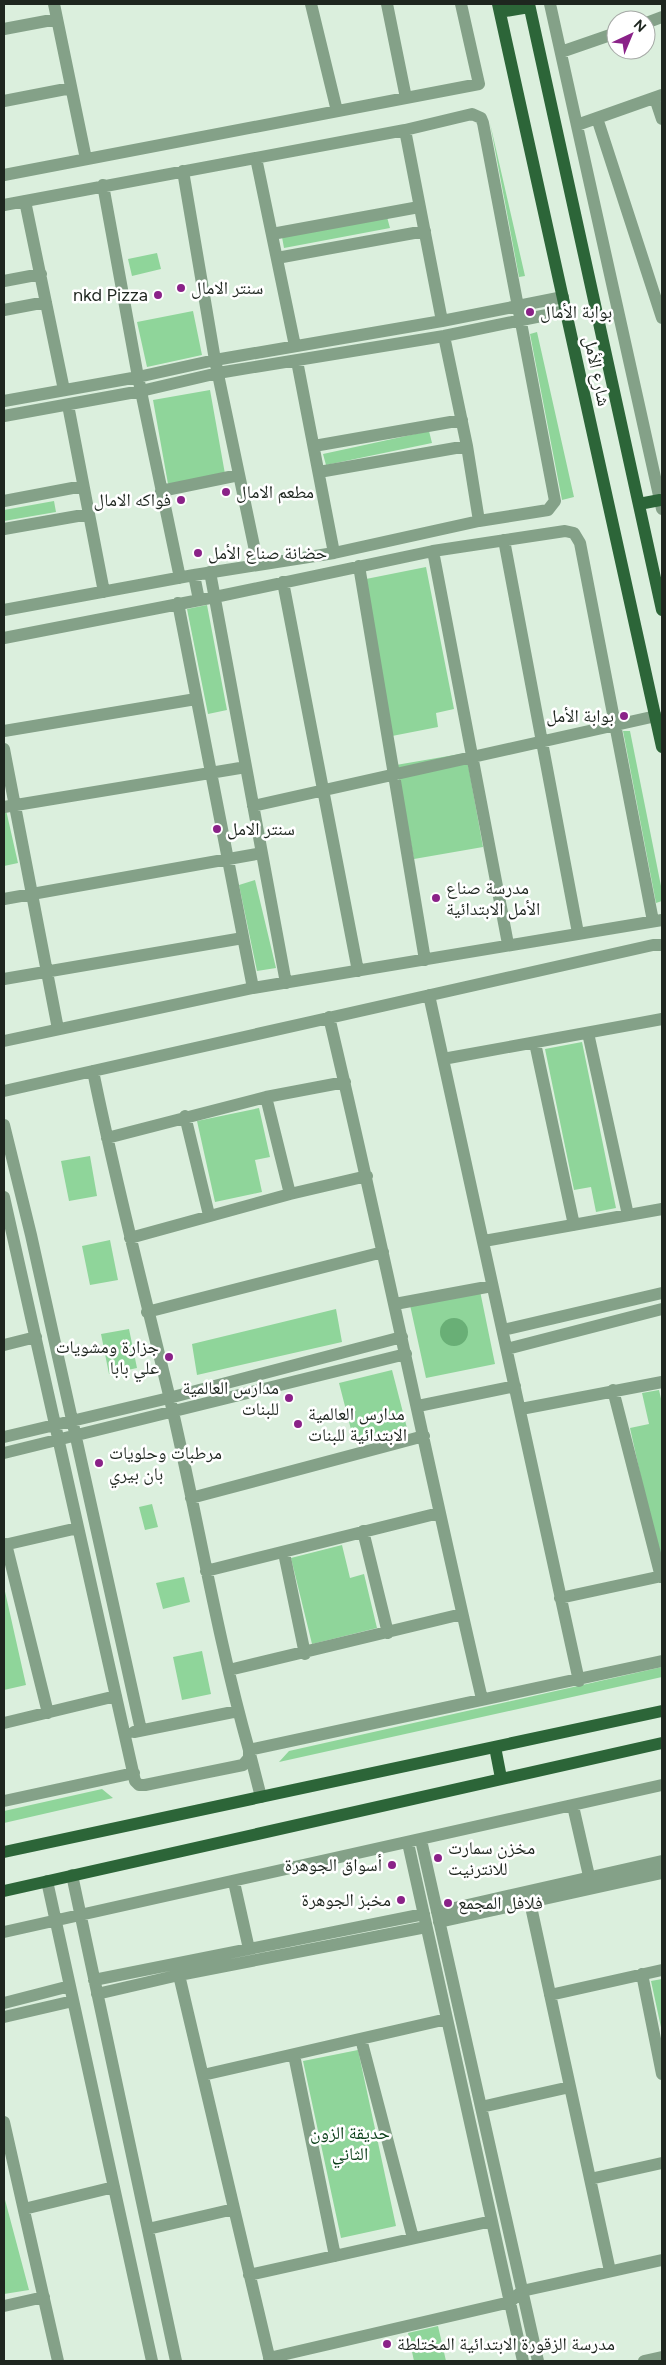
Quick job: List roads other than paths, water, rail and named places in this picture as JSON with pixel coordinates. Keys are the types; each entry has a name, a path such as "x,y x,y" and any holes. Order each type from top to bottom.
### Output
{"main road":[{"path":"499,8 529,5"},
{"name":"شارع الأمل","path":"529,5 662,610"},
{"name":"شارع الأمل","path":"499,8 662,747"},
{"path":"639,504 661,504"},
{"path":"4,1852 662,1712"},
{"path":"4,1891 662,1743"},
{"path":"495,1747 500,1778"}],"street":[{"path":"54,4 86,159"},
{"path":"311,4 337,111"},
{"path":"387,4 406,98"},
{"path":"4,175 479,84 461,4"},
{"path":"550,4 661,504"},
{"path":"4,29 57,19"},
{"path":"561,52 606,36"},
{"path":"4,101 71,88"},
{"path":"577,125 659,97 662,119"},
{"path":"4,205 405,130 472,114 482,120 555,501 548,510 479,521 334,554 210,572 4,610"},
{"path":"597,118 662,318"},
{"path":"405,130 442,321"},
{"path":"256,158 295,346"},
{"path":"183,171 215,360 258,565"},
{"path":"103,185 138,377 180,578"},
{"path":"25,201 64,390"},
{"path":"272,234 419,207"},
{"path":"277,258 425,230"},
{"path":"4,281 41,274"},
{"path":"4,401 138,377 215,360 563,298"},
{"path":"4,310 46,302"},
{"path":"4,416 141,391 218,373 444,336 566,311"},
{"path":"444,336 467,446 479,521"},
{"path":"297,361 334,554"},
{"path":"68,405 104,592"},
{"path":"314,446 462,420"},
{"path":"319,472 467,446"},
{"path":"161,491 239,475"},
{"path":"4,501 84,486"},
{"path":"4,529 89,514"},
{"path":"4,638 215,597 432,551 565,531 574,532 578,538 613,726 657,916 578,933 253,988 4,1041"},
{"path":"504,540 578,933"},
{"path":"432,551 508,944"},
{"path":"359,566 425,960"},
{"path":"210,572 286,983"},
{"path":"194,575 199,600"},
{"path":"283,582 358,971"},
{"path":"178,603 253,988"},
{"path":"4,731 196,699"},
{"path":"254,806 656,716"},
{"path":"4,749 9,806 32,894 58,1029"},
{"path":"9,806 246,767"},
{"path":"4,899 262,853"},
{"path":"4,979 243,938"},
{"path":"4,1091 653,945 662,945"},
{"path":"429,995 579,1681"},
{"path":"330,1018 367,1176 418,1406 439,1513 482,1699"},
{"path":"443,1059 662,1019"},
{"path":"588,1034 628,1215"},
{"path":"535,1043 574,1225"},
{"path":"93,1071 130,1238 169,1398 238,1710 261,1797"},
{"path":"107,1138 185,1116 266,1097 345,1082"},
{"path":"266,1097 290,1194"},
{"path":"185,1116 209,1216"},
{"path":"4,1125 31,1235 74,1436 141,1730"},
{"path":"130,1238 290,1194 367,1176"},
{"path":"4,1197 137,1783 145,1785 243,1765 249,1752"},
{"path":"484,1241 662,1209"},
{"path":"148,1312 383,1252"},
{"path":"394,1304 492,1286"},
{"path":"503,1330 662,1293"},
{"path":"507,1349 662,1309"},
{"path":"4,1345 36,1337"},
{"path":"4,1437 169,1398 402,1337"},
{"path":"4,1453 406,1354"},
{"path":"521,1409 662,1382"},
{"path":"418,1406 515,1386"},
{"path":"560,1598 662,1577 613,1390"},
{"path":"191,1498 424,1436"},
{"path":"206,1571 439,1513"},
{"path":"48,1713 5,1545 78,1528"},
{"path":"363,1532 388,1633"},
{"path":"284,1553 305,1654"},
{"path":"229,1670 305,1654 462,1614"},
{"path":"249,1752 482,1699 579,1681 662,1661"},
{"path":"4,1723 116,1696"},
{"path":"125,1734 238,1710"},
{"path":"4,1801 134,1773"},
{"path":"4,1932 662,1785"},
{"path":"573,1806 590,1876"},
{"path":"421,1840 538,2361"},
{"path":"408,1842 523,2361"},
{"path":"97,1994 425,1920 590,1876 662,1861"},
{"path":"438,1916 530,1902 662,1873"},
{"path":"72,1876 176,2361"},
{"path":"47,1881 152,2361"},
{"path":"234,1882 249,1949"},
{"path":"530,1902 610,2271"},
{"path":"94,1980 249,1949 425,1920"},
{"path":"550,1995 662,1970"},
{"path":"642,1974 662,2074"},
{"path":"179,1975 269,2359 510,2302 522,2291 662,2260"},
{"path":"4,2003 70,1986"},
{"path":"4,2018 73,2001"},
{"path":"203,2075 447,2019"},
{"path":"361,2039 413,2238"},
{"path":"294,2055 335,2256"},
{"path":"481,2107 570,2086"},
{"path":"4,2122 58,2361"},
{"path":"590,2179 662,2163"},
{"path":"24,2209 114,2187"},
{"path":"148,2229 234,2209"},
{"path":"249,2275 492,2221"},
{"path":"4,2306 44,2297"},
{"path":"644,2361 662,2357"}],"place":[{"name":"سنتر الامال","path":"181,288"},
{"name":"nkd Pizza","path":"158,295"},
{"name":"بوابة الأمال","path":"530,312"},
{"name":"مطعم الامال","path":"226,492"},
{"name":"فواكه الامال","path":"181,500"},
{"name":"حضانة صناع الأمل","path":"198,553"},
{"name":"بوابة الأمل","path":"624,716"},
{"name":"سنتر الامل","path":"217,829"},
{"name":"مدرسة صناع الأمل الابتدائية","path":"436,898"},
{"name":"جزارة ومشويات علي بابا","path":"169,1357"},
{"name":"مدارس العالمية للبنات","path":"289,1398"},
{"name":"مدارس العالمية الابتدائية للبنات","path":"298,1424"},
{"name":"مرطبات وحلويات بان بيري","path":"99,1463"},
{"name":"مخزن سمارت للانترنيت","path":"438,1858"},
{"name":"أسواق الجوهرة","path":"392,1865"},
{"name":"مخبز الجوهرة","path":"401,1900"},
{"name":"فلافل المجمع","path":"448,1903"},
{"name":"مدرسة الزقورة الابتدائية المختلطة","path":"387,2344"}],"park label":[{"name":"حديقة الزون الثاني","path":"350,2143"}]}
